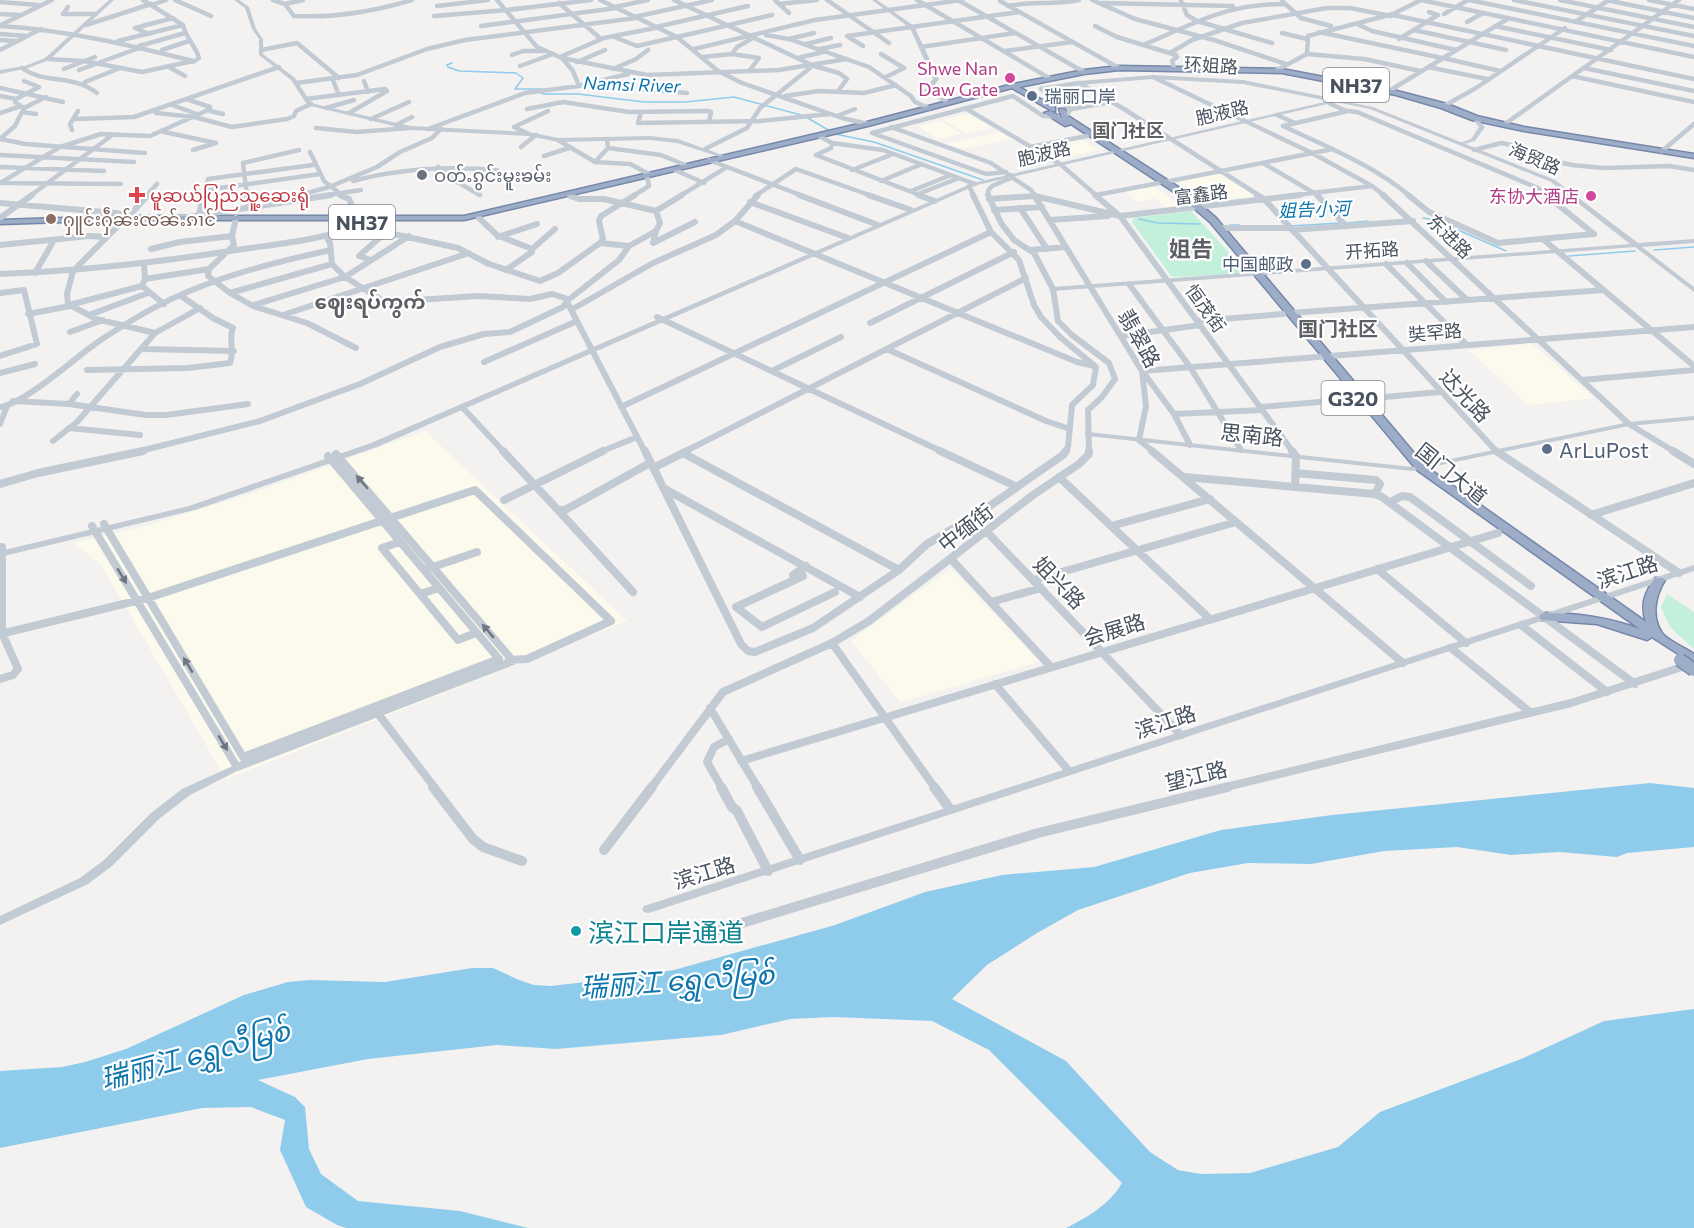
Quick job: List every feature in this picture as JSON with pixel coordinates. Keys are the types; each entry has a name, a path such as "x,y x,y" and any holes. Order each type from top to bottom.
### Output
{"highway":[{"name":"NH37","path":"0,222 235,220 363,222 451,221 480,218 685,165 832,133 1013,86 1084,72 1119,68 1276,70 1389,91 1444,106 1475,118 1584,140 1694,156"},
{"name":"国门大道","path":"1013,86 1060,113 1197,209 1220,228 1254,274"},
{"name":"国门大道","path":"1060,113 1087,136 1115,152"},
{"name":"NH37","path":"363,222 471,217 715,159"},
{"name":"国门大道","path":"1197,209 1416,469 1498,532 1597,600 1660,636 1689,660"},
{"name":"NH37","path":"0,222 126,218 235,220"},
{"name":"国门大道","path":"1416,469 1647,636 1689,660"},
{"path":"1659,580 1651,592 1648,610 1660,636"},
{"path":"1545,617 1578,616 1601,619 1647,636"},
{"name":"G320","path":"1689,660 1694,670"}],"main road":[{"path":"1462,144 1473,140 1482,127 1475,118"}],"street":[{"path":"0,26 51,0"},
{"path":"0,72 22,68 47,59 112,0"},
{"path":"47,59 84,61 142,72 193,62 199,58 183,25 143,0"},
{"path":"86,25 166,0"},
{"path":"175,0 211,16"},
{"path":"238,0 247,7 254,29 261,39 261,50 265,58 296,83 311,105"},
{"path":"273,0 285,4 303,0"},
{"path":"285,4 294,16 341,17 365,14 412,0"},
{"path":"437,6 488,0"},
{"path":"497,0 537,47 577,63 612,70 644,74 723,73 779,70 847,59"},
{"path":"434,16 591,0"},
{"path":"600,0 676,37 723,73 747,85 836,116 868,124"},
{"path":"481,26 616,8 648,0"},
{"path":"674,0 755,36 814,66 839,73 847,78 838,91"},
{"path":"296,83 364,73 427,49 465,40 635,18 712,0"},
{"path":"775,0 789,13"},
{"path":"779,4 817,0"},
{"path":"827,0 889,43"},
{"path":"874,0 912,27 936,79 927,91 949,103"},
{"path":"917,0 1049,78"},
{"path":"694,49 811,21 960,0 1084,72"},
{"path":"1053,0 1063,3"},
{"path":"1008,6 1022,3 1063,3 1079,0"},
{"path":"1092,0 1135,19 1202,37 1286,64"},
{"path":"1244,0 1251,5"},
{"path":"1281,0 1306,20 1332,26"},
{"path":"1307,54 1308,36 1332,26 1357,24 1392,15 1421,0 1693,56"},
{"path":"1444,14 1468,0 1694,46"},
{"path":"1514,0 1694,36"},
{"path":"1389,91 1538,0"},
{"path":"1560,0 1694,27"},
{"path":"1444,106 1476,88 1608,0 1694,18"},
{"path":"1649,0 1694,9"},
{"path":"1505,124 1679,0"},
{"path":"1000,1 1119,68"},
{"path":"0,2 40,5"},
{"path":"558,2 600,39"},
{"path":"1098,3 1181,2 1238,7"},
{"path":"1181,2 1187,15 1197,21 1272,43"},
{"path":"1327,8 1330,2"},
{"path":"1143,45 1179,32 1197,21 1238,7 1285,4"},
{"path":"561,58 600,39 748,6"},
{"path":"68,7 63,14 96,14"},
{"path":"1170,53 1225,28 1327,8 1350,8 1694,80"},
{"path":"863,46 847,36 1019,12"},
{"path":"1388,45 1438,15 1429,12"},
{"path":"1467,22 1483,13"},
{"path":"0,14 22,15"},
{"path":"613,37 637,46 772,15"},
{"path":"149,34 135,27 173,18"},
{"path":"1357,24 1372,31 1456,50"},
{"path":"117,42 183,25"},
{"path":"0,26 75,34 160,51 192,59 193,62"},
{"path":"1095,26 1117,37 1170,53 1177,57 1172,61 1174,68"},
{"path":"1495,26 1611,50"},
{"path":"0,50 41,29"},
{"path":"1414,30 1506,50"},
{"path":"1317,32 1388,45 1500,71"},
{"path":"79,70 139,47 185,33"},
{"path":"789,39 814,33"},
{"path":"921,47 1015,33"},
{"path":"1282,33 1307,39"},
{"path":"0,34 29,36"},
{"path":"732,54 737,47 755,36 789,39 869,67 911,96 915,102 929,108"},
{"path":"804,44 831,38"},
{"path":"0,40 17,41"},
{"path":"160,51 189,41"},
{"path":"1004,51 1072,42"},
{"path":"261,50 297,43 339,78"},
{"path":"818,49 840,45"},
{"path":"577,63 605,50"},
{"path":"612,70 636,59 648,50"},
{"path":"512,55 544,51"},
{"path":"798,58 824,51"},
{"path":"520,66 553,54"},
{"path":"702,57 732,54 759,58 750,70"},
{"path":"881,54 904,68 886,77"},
{"path":"1276,70 1307,54 1364,59 1420,71"},
{"path":"64,69 94,57"},
{"path":"561,58 573,71 579,86"},
{"path":"705,149 740,133 763,106 781,96 801,74 814,66"},
{"path":"169,67 185,76"},
{"path":"75,119 125,119 279,67"},
{"path":"1428,67 1487,79"},
{"path":"22,68 33,75 85,82 120,68"},
{"path":"1584,68 1694,91"},
{"path":"428,129 514,97 543,90 579,86 632,73"},
{"path":"644,74 641,77 643,84 637,91 687,93"},
{"path":"1572,76 1694,102"},
{"name":"环姐路","path":"1079,83 1153,77 1243,82 1340,100"},
{"name":"东进路","path":"1153,77 1312,153 1369,185 1413,221 1629,424 1694,464"},
{"path":"332,78 339,95"},
{"path":"0,96 16,99 39,86 24,81"},
{"path":"364,81 368,92"},
{"path":"85,82 97,93"},
{"path":"1060,113 1041,89 1079,83"},
{"name":"达光路","path":"1079,83 1264,199 1497,452 1679,573"},
{"path":"781,96 838,91 864,93 896,85"},
{"path":"0,87 63,102"},
{"path":"306,99 388,90 349,113"},
{"path":"1035,196 989,199 989,188 1010,179 1008,174 986,174 872,133 1013,96 1043,116 1112,102"},
{"path":"0,113 23,109 46,97"},
{"path":"514,97 535,106"},
{"path":"16,99 15,102 23,109 36,114"},
{"path":"189,99 210,107 208,110"},
{"path":"326,108 354,100"},
{"name":"胞液路","path":"1115,152 1340,100"},
{"name":"海贸路","path":"1340,100 1371,108 1562,186 1694,290"},
{"path":"371,119 409,102"},
{"path":"527,109 563,102 641,112 710,111 709,122"},
{"path":"1329,103 1400,129 1538,188 1594,234 1498,243 1429,212 1392,181 1333,149 1283,126 1348,111"},
{"path":"172,105 196,116 232,127 291,118 296,111 311,105 410,128"},
{"name":"恒茂街","path":"965,108 1060,164 1118,216 1296,456"},
{"path":"0,139 11,133 23,109"},
{"path":"836,116 855,109"},
{"path":"0,183 60,147 99,135 145,137 208,110 223,114"},
{"path":"72,130 70,124 78,111"},
{"path":"548,111 514,128 558,140 607,138 669,140 705,149 727,167 875,223"},
{"path":"151,112 196,116"},
{"path":"641,112 638,123 751,121 808,118 830,114"},
{"path":"673,123 675,112"},
{"path":"1277,115 1296,123"},
{"path":"396,125 412,117"},
{"path":"1662,151 1694,124"},
{"name":"翡翠路","path":"891,127 978,158 1008,174 1031,190 1143,371 1148,391 1148,404 1139,440"},
{"path":"316,128 357,132 410,128 488,134 533,134"},
{"path":"330,187 377,167 400,152 432,138 441,129"},
{"path":"162,131 216,142 193,150"},
{"path":"521,147 533,134"},
{"path":"0,222 61,171 111,136"},
{"path":"326,236 330,243 332,264 345,277 386,302 478,296 530,299 552,294 561,295 567,301 592,349 744,648 748,651 762,650 813,628 899,570 927,544 981,512 1063,455 1068,447 1072,405 1093,386 1097,379 1096,367 1040,317 1033,302 1022,263 1014,252 991,232 975,184 893,154 867,147 832,143 819,136"},
{"path":"1030,147 1087,136"},
{"path":"595,162 608,148 607,138"},
{"path":"0,139 60,147 145,153"},
{"path":"310,152 323,182 335,194 349,199 363,222 386,232 449,245 506,270 538,281 558,273 600,243 603,239 599,221 602,216 649,186 648,176 630,164 595,162 558,140"},
{"path":"832,143 831,148 816,155 932,200"},
{"path":"1474,150 1501,143 1522,147 1540,158 1572,165 1604,168 1669,166 1694,170"},
{"path":"544,156 569,148"},
{"path":"608,148 661,155 685,165"},
{"path":"1096,195 1333,149"},
{"path":"248,206 243,163 299,150"},
{"name":"胞波路","path":"592,349 908,209 1008,174 1115,152"},
{"path":"852,170 893,154"},
{"path":"1,156 134,162"},
{"path":"1263,163 1316,193 1343,224"},
{"path":"881,181 922,164"},
{"path":"199,214 208,179 314,165"},
{"path":"0,167 104,171"},
{"path":"277,202 414,167 496,170"},
{"path":"438,167 450,178 480,195"},
{"path":"570,196 656,211 727,167"},
{"path":"571,310 653,263 716,235 735,221 750,202 794,170 800,169 908,209"},
{"path":"675,170 704,183"},
{"path":"205,190 320,174"},
{"path":"911,192 951,174"},
{"path":"918,194 959,178"},
{"name":"富鑫路","path":"1035,196 1118,216 1197,209 1392,181"},
{"path":"0,183 121,184"},
{"path":"70,306 67,294 73,271 139,206 157,184"},
{"path":"162,220 361,190"},
{"name":"中缅街","path":"604,850 723,692 832,643 869,621 1033,495 1079,464 1089,453 1088,410 1102,397 1115,379 1109,363 1072,335 1058,321 1053,289 1030,250 1014,240 989,199"},
{"path":"750,202 844,237"},
{"path":"0,203 126,218"},
{"path":"129,205 139,206"},
{"path":"994,210 1042,207"},
{"path":"1020,208 1047,249"},
{"path":"656,211 660,223 653,243 695,222"},
{"path":"1050,220 1118,216"},
{"path":"480,218 498,237 517,246 532,249"},
{"path":"145,279 209,269 235,243 232,236 235,220"},
{"path":"735,221 958,314 1077,362 1096,367"},
{"path":"1220,228 1413,221"},
{"path":"0,274 73,271 228,252 326,236 363,222"},
{"path":"498,237 537,224"},
{"path":"506,270 532,252 532,249 555,229"},
{"path":"0,484 38,473 152,450 260,421 360,384 440,346 484,334 510,332 561,309 567,301 619,260 629,246 656,231"},
{"path":"371,260 359,256 386,232"},
{"path":"621,407 991,232"},
{"path":"151,249 180,242 232,236"},
{"path":"253,306 345,277 408,236"},
{"path":"0,244 105,237"},
{"path":"35,273 54,240"},
{"path":"1544,240 1694,368"},
{"name":"开拓路","path":"1053,289 1694,241"},
{"path":"600,243 629,246"},
{"path":"1030,250 1066,247"},
{"path":"0,424 7,405 45,382 121,326 214,280 294,257 331,250"},
{"path":"870,323 1014,252"},
{"path":"285,315 469,253"},
{"path":"1426,261 1467,300"},
{"path":"1407,263 1446,302"},
{"path":"142,286 145,279 144,264"},
{"path":"230,293 332,264"},
{"path":"1386,264 1467,345"},
{"path":"209,269 208,276 230,293 253,306 285,315 328,332 356,348"},
{"path":"558,510 565,510 652,465 683,453 1026,278"},
{"path":"1129,284 1190,367 1241,450"},
{"path":"28,314 70,306 142,286"},
{"path":"142,286 164,304"},
{"path":"0,293 24,290 37,344 0,356"},
{"path":"1121,336 1164,331 1198,323 1287,314 1604,290"},
{"path":"89,315 148,293"},
{"path":"87,370 188,368 228,363 234,351 230,334 233,328 213,318 181,296"},
{"path":"70,306 121,326 156,333"},
{"path":"53,441 69,428 125,370 156,333 200,308"},
{"path":"660,319 1017,487"},
{"path":"70,332 103,320"},
{"path":"484,362 577,321"},
{"name":"奘罕路","path":"1143,371 1694,327"},
{"path":"772,371 841,337"},
{"path":"0,679 14,675 18,669 1,634 1,551 192,508 463,408 592,349"},
{"path":"334,457 592,349"},
{"path":"887,349 1046,421 1070,429"},
{"path":"142,350 234,351"},
{"path":"0,373 35,364"},
{"path":"1582,380 1694,368"},
{"path":"1143,371 1174,414 1190,445"},
{"path":"1174,414 1261,409 1440,392"},
{"path":"69,404 77,393"},
{"path":"7,405 69,404 146,415 166,415 248,404"},
{"path":"463,408 633,592"},
{"name":"思南路","path":"1088,434 1416,469 1629,424 1694,418"},
{"path":"69,428 140,435"},
{"path":"504,500 593,455 637,437"},
{"path":"1139,440 1402,663"},
{"path":"683,453 899,570"},
{"path":"1294,487 1296,456"},
{"path":"334,457 392,518 513,661"},
{"path":"334,457 382,520 499,659"},
{"path":"1295,473 1376,480 1380,484 1374,494"},
{"path":"1059,477 1210,619"},
{"path":"1183,477 1374,494 1390,502 1635,684"},
{"path":"1591,515 1694,483"},
{"path":"664,488 860,597"},
{"path":"1,634 148,598 475,490 611,621 526,659 513,661 243,758 148,598 105,526"},
{"path":"1390,502 1402,496 1410,497 1531,586"},
{"path":"1111,526 1210,500"},
{"path":"1034,580 1236,522"},
{"path":"94,529 237,767"},
{"name":"姐兴路","path":"987,532 1181,735"},
{"name":"会展路","path":"741,761 1498,532"},
{"path":"400,542 382,548 458,640 476,633"},
{"path":"424,570 477,552"},
{"path":"951,559 1051,667"},
{"path":"806,566 793,575 799,578 736,607 762,627 835,592"},
{"name":"滨江路","path":"648,909 1694,568"},
{"path":"1377,569 1466,643"},
{"path":"420,594 439,588"},
{"path":"991,602 1041,588"},
{"path":"824,598 841,609"},
{"path":"1521,625 1607,692"},
{"path":"832,643 950,809"},
{"path":"1451,648 1530,712"},
{"path":"0,921 84,881 108,863 155,816 186,792 237,767 499,659 513,661"},
{"name":"望江路","path":"710,933 1038,833 1607,692 1635,684 1689,660"},
{"path":"995,684 1069,771"},
{"path":"710,708 800,860"},
{"path":"375,710 473,839 483,847 522,861"},
{"path":"729,739 714,747 707,762 732,807 737,811 768,871"}],"shaded area":[{"path":"969,114 993,128 966,134 942,119"},
{"path":"941,121 962,134 938,139 918,126"},
{"path":"1000,132 1011,139 963,149 946,144"},
{"path":"1079,138 1099,150 1058,159 1037,146"},
{"path":"1219,173 1254,196 1210,202 1178,181"},
{"path":"1151,185 1180,207 1167,208 1155,198 1138,202 1124,191"},
{"path":"1532,344 1594,398 1528,405 1469,350"},
{"path":"425,431 627,621 226,779 101,565 74,543 146,526 250,494"},
{"path":"951,568 1039,662 900,702 851,641"}],"green space":[{"path":"1191,211 1243,268 1240,274 1172,277 1132,222 1134,218"},
{"path":"1667,594 1694,612 1694,649 1670,627 1661,607"}],"water":[{"name":"瑞丽江 ရွှေလီမြစ်","path":"1650,783 1694,788 1694,847 1627,853 1617,857 1559,852 1511,855 1457,847 1384,851 1311,864 1248,863 1190,873 1078,910 987,965 952,999 1066,1061 1150,1152 1178,1170 1201,1174 1250,1173 1338,1147 1380,1112 1521,1059 1604,1021 1694,1009 1694,1228 1066,1228 1098,1209 1122,1183 989,1050 932,1021 834,1017 790,1019 721,1035 556,1049 497,1045 368,1059 258,1080 295,1097 305,1107 309,1149 321,1174 358,1201 460,1211 528,1228 346,1228 337,1225 306,1207 280,1150 285,1120 251,1107 202,1108 0,1148 0,1071 62,1067 85,1062 126,1049 244,995 288,982 310,980 385,982 472,968 493,968 534,985 551,986 628,977 674,970 835,925 925,892 1002,875 1094,867 1221,830 1332,815"}],"waterway":[{"name":"Namsi River","path":"452,63 447,65 448,67 459,71 516,73 523,78 515,89 542,89 541,93 545,94 578,94 644,102 685,102 734,97 801,115"},
{"name":"姐告小河","path":"806,117 835,134 874,142 983,180"},
{"name":"姐告小河","path":"1423,218 1435,220 1506,251"},
{"name":"姐告小河","path":"1139,219 1158,223 1200,224"},
{"name":"姐告小河","path":"1347,223 1368,221"},
{"name":"姐告小河","path":"1290,226 1341,223"},
{"name":"姐告小河","path":"1230,225 1239,225"},
{"name":"姐告小河","path":"1654,250 1694,247"},
{"name":"姐告小河","path":"1569,256 1635,251"}],"place":[{"name":"Shwe Nan Daw Gate","path":"1010,78"},
{"name":"瑞丽口岸","path":"1032,96"},
{"name":"ဝတ်ႉၵွင်းမူးၶမ်း","path":"422,175"},
{"name":"မူဆယ်ပြည်သူ့ဆေးရုံ","path":"137,195"},
{"name":"东协大酒店","path":"1591,196"},
{"name":"ႁူင်းႁဵၼ်းၸၼ်ႉၵၢင်","path":"51,219"},
{"name":"中国邮政","path":"1306,264"},
{"name":"ArLuPost","path":"1547,449"},
{"name":"滨江口岸通道","path":"576,931"}],"district":[{"name":"国门社区","path":"1128,130"},
{"name":"姐告","path":"1191,248"},
{"name":"ဈေးရပ်ကွက်","path":"370,301"},
{"name":"国门社区","path":"1338,328"}]}
